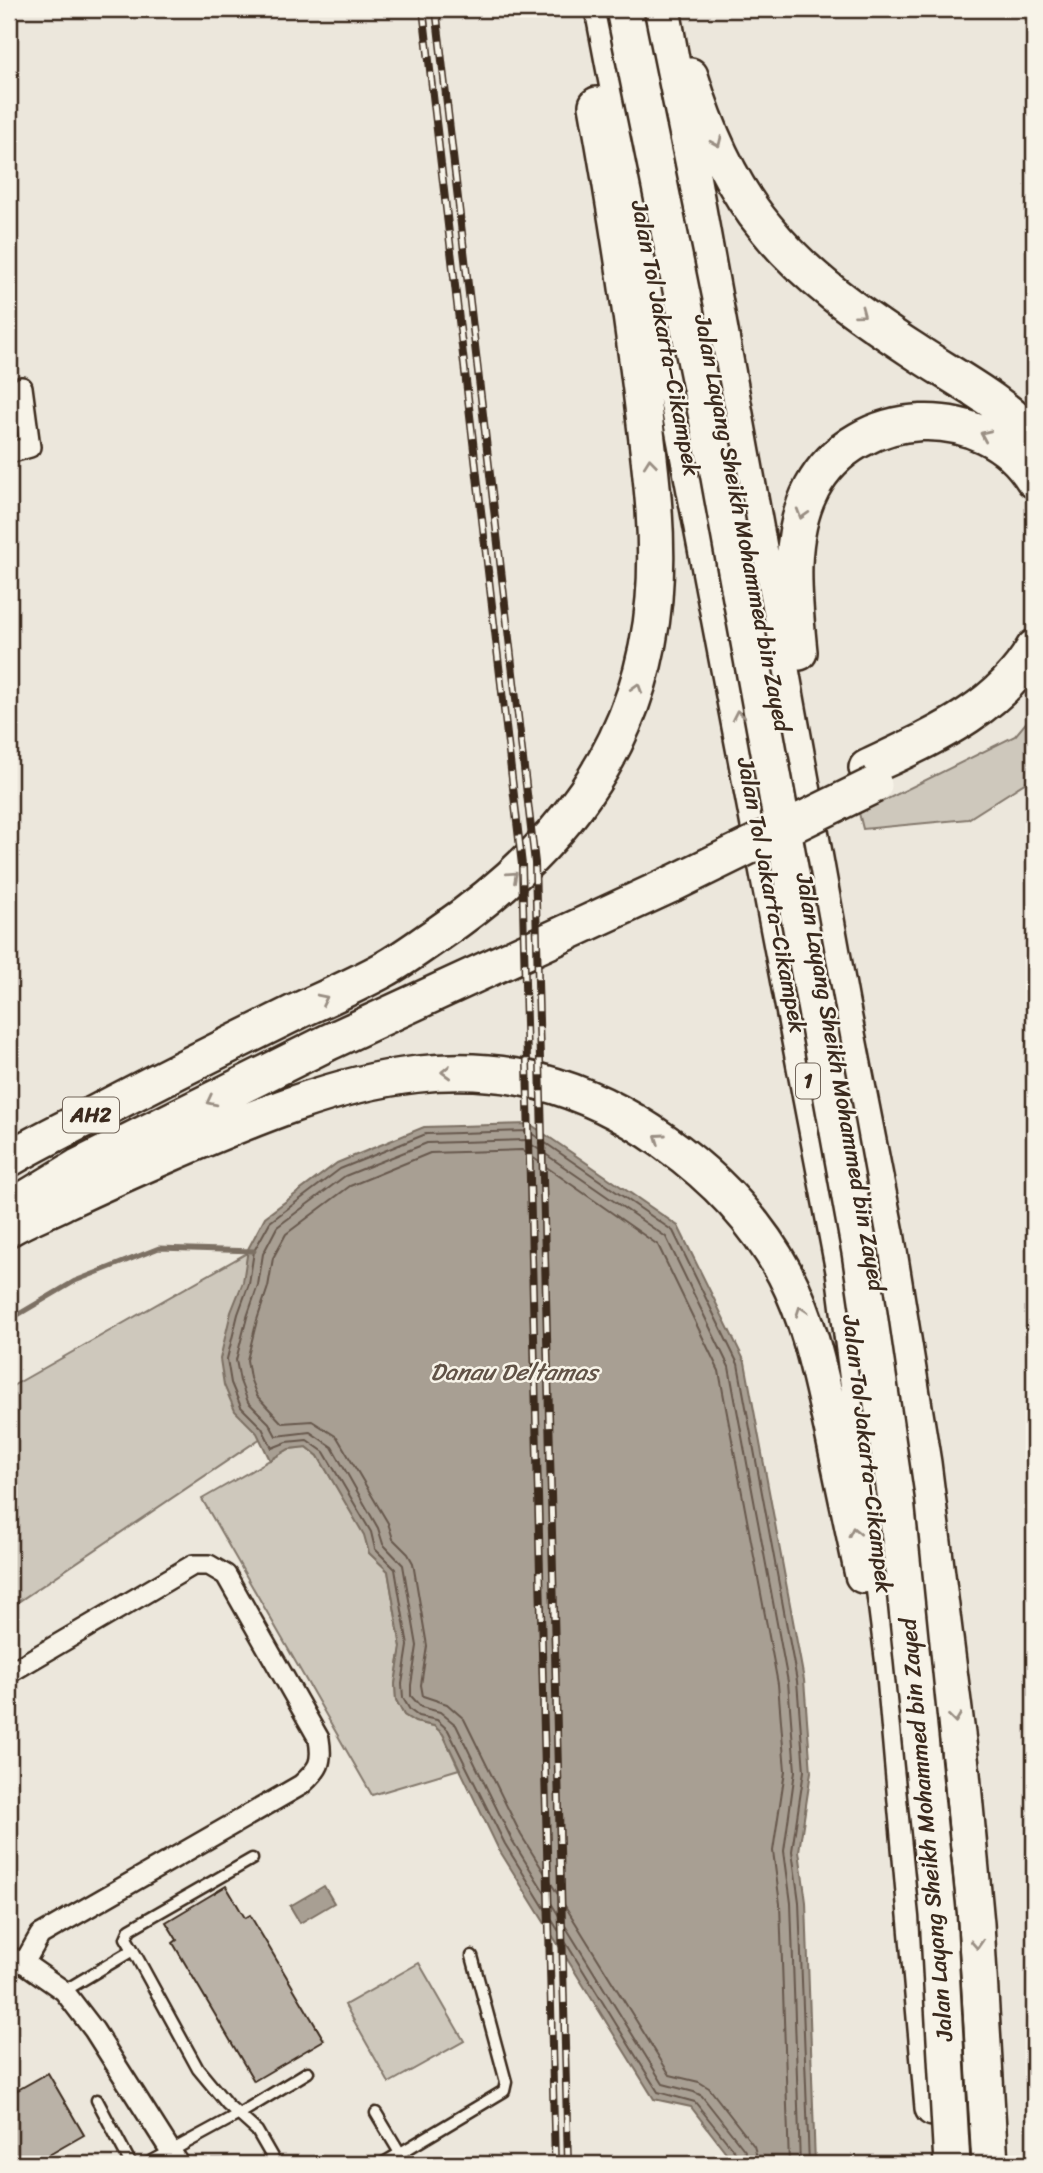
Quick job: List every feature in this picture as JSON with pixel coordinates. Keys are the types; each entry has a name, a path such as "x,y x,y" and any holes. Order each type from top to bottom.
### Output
{"highway":[{"path":"179,1079 386,968 468,913 519,870 566,820 592,786 609,757 632,704 642,671 654,599 654,514 630,308 579,9"},
{"name":"Jalan Tol Jakarta–Cikampek","path":"603,9 844,1271 883,1567 904,1766 936,2164"},
{"name":"Jalan Layang Sheikh Mohammed bin Zayed","path":"624,9 721,485 860,1252 902,1555 938,1915 952,2164"},
{"name":"Jalan Layang Sheikh Mohammed bin Zayed","path":"646,9 778,708 908,1478 950,1908 967,2164"},
{"name":"Jalan Tol Jakarta–Cikampek","path":"662,9 838,990 886,1233 923,1463 962,1774 976,1924 990,2164"},
{"path":"670,9 705,116 733,178 765,228 808,271 839,296 893,337 1004,409 1034,437"},
{"path":"886,1233 888,1177 859,996 804,701 795,613 795,551 798,531 811,489 825,468 854,442 903,424 954,424 977,431 1011,450 1034,480"},
{"path":"9,1208 78,1167 668,874 870,777 991,699 1010,682 1034,648"},
{"path":"870,777 928,759 1006,711 1034,687"},
{"path":"179,1079 363,1007 668,874"},
{"path":"9,1228 134,1169 283,1106 394,1076 455,1071 479,1072 546,1084 578,1094 643,1127 699,1166 739,1208 776,1257 799,1304 825,1395 904,1766"},
{"name":"AH2","path":"9,1158 179,1079"},
{"name":"AH2","path":"9,1181 179,1079"}],"street":[{"path":"9,453 30,447 22,387"},
{"path":"9,1672 193,1565 209,1565 226,1574 319,1739 322,1755 316,1771 301,1785 40,1935 16,1960 64,1991 94,2029 175,2158"}],"lane":[{"path":"252,1859 130,1929 127,1940 198,2069 227,2104 257,2132 276,2164"},
{"path":"64,1991 133,1950"},
{"path":"382,2164 504,2091 506,2082 472,1956"},
{"path":"147,2164 175,2158 239,2114 308,2072"},
{"path":"97,2100 131,2164"},
{"path":"376,2113 400,2153"}],"shaded area":[{"path":"1034,713 1034,777 968,819 863,829 859,813 1015,736"},
{"path":"270,1240 347,1380 9,1608 9,1388"},
{"path":"307,1447 318,1456 365,1535 369,1553 388,1571 401,1647 395,1684 396,1700 404,1715 415,1722 434,1726 443,1734 459,1769 372,1795 202,1499 289,1449"},
{"path":"419,1963 464,2041 389,2083 345,2005"}],"water":[{"name":"Danau Deltamas","path":"530,1124 678,1226 745,1362 804,1680 811,1772 799,1851 806,1902 815,2164 735,2164 691,2107 654,2099 498,1848 443,1734 434,1726 415,1722 404,1715 396,1700 395,1684 401,1647 388,1571 369,1553 364,1535 318,1456 307,1447 289,1449 270,1460 257,1433 235,1411 224,1385 220,1359 231,1312 243,1282 248,1249 265,1217 337,1163 424,1127"},
{"path":"324,1886 334,1903 300,1923 290,1906"}],"building":[{"path":"226,1886 245,1918 250,1915 324,2040 254,2081 173,1943 177,1940 166,1922"},
{"path":"48,2073 84,2135 49,2155 55,2164 9,2164 9,2095"}],"waterway":[{"path":"9,1320 75,1281 159,1248 254,1251"}],"railway":[{"path":"423,9 522,865 555,2164"},
{"path":"436,9 535,863 568,2164"}]}
